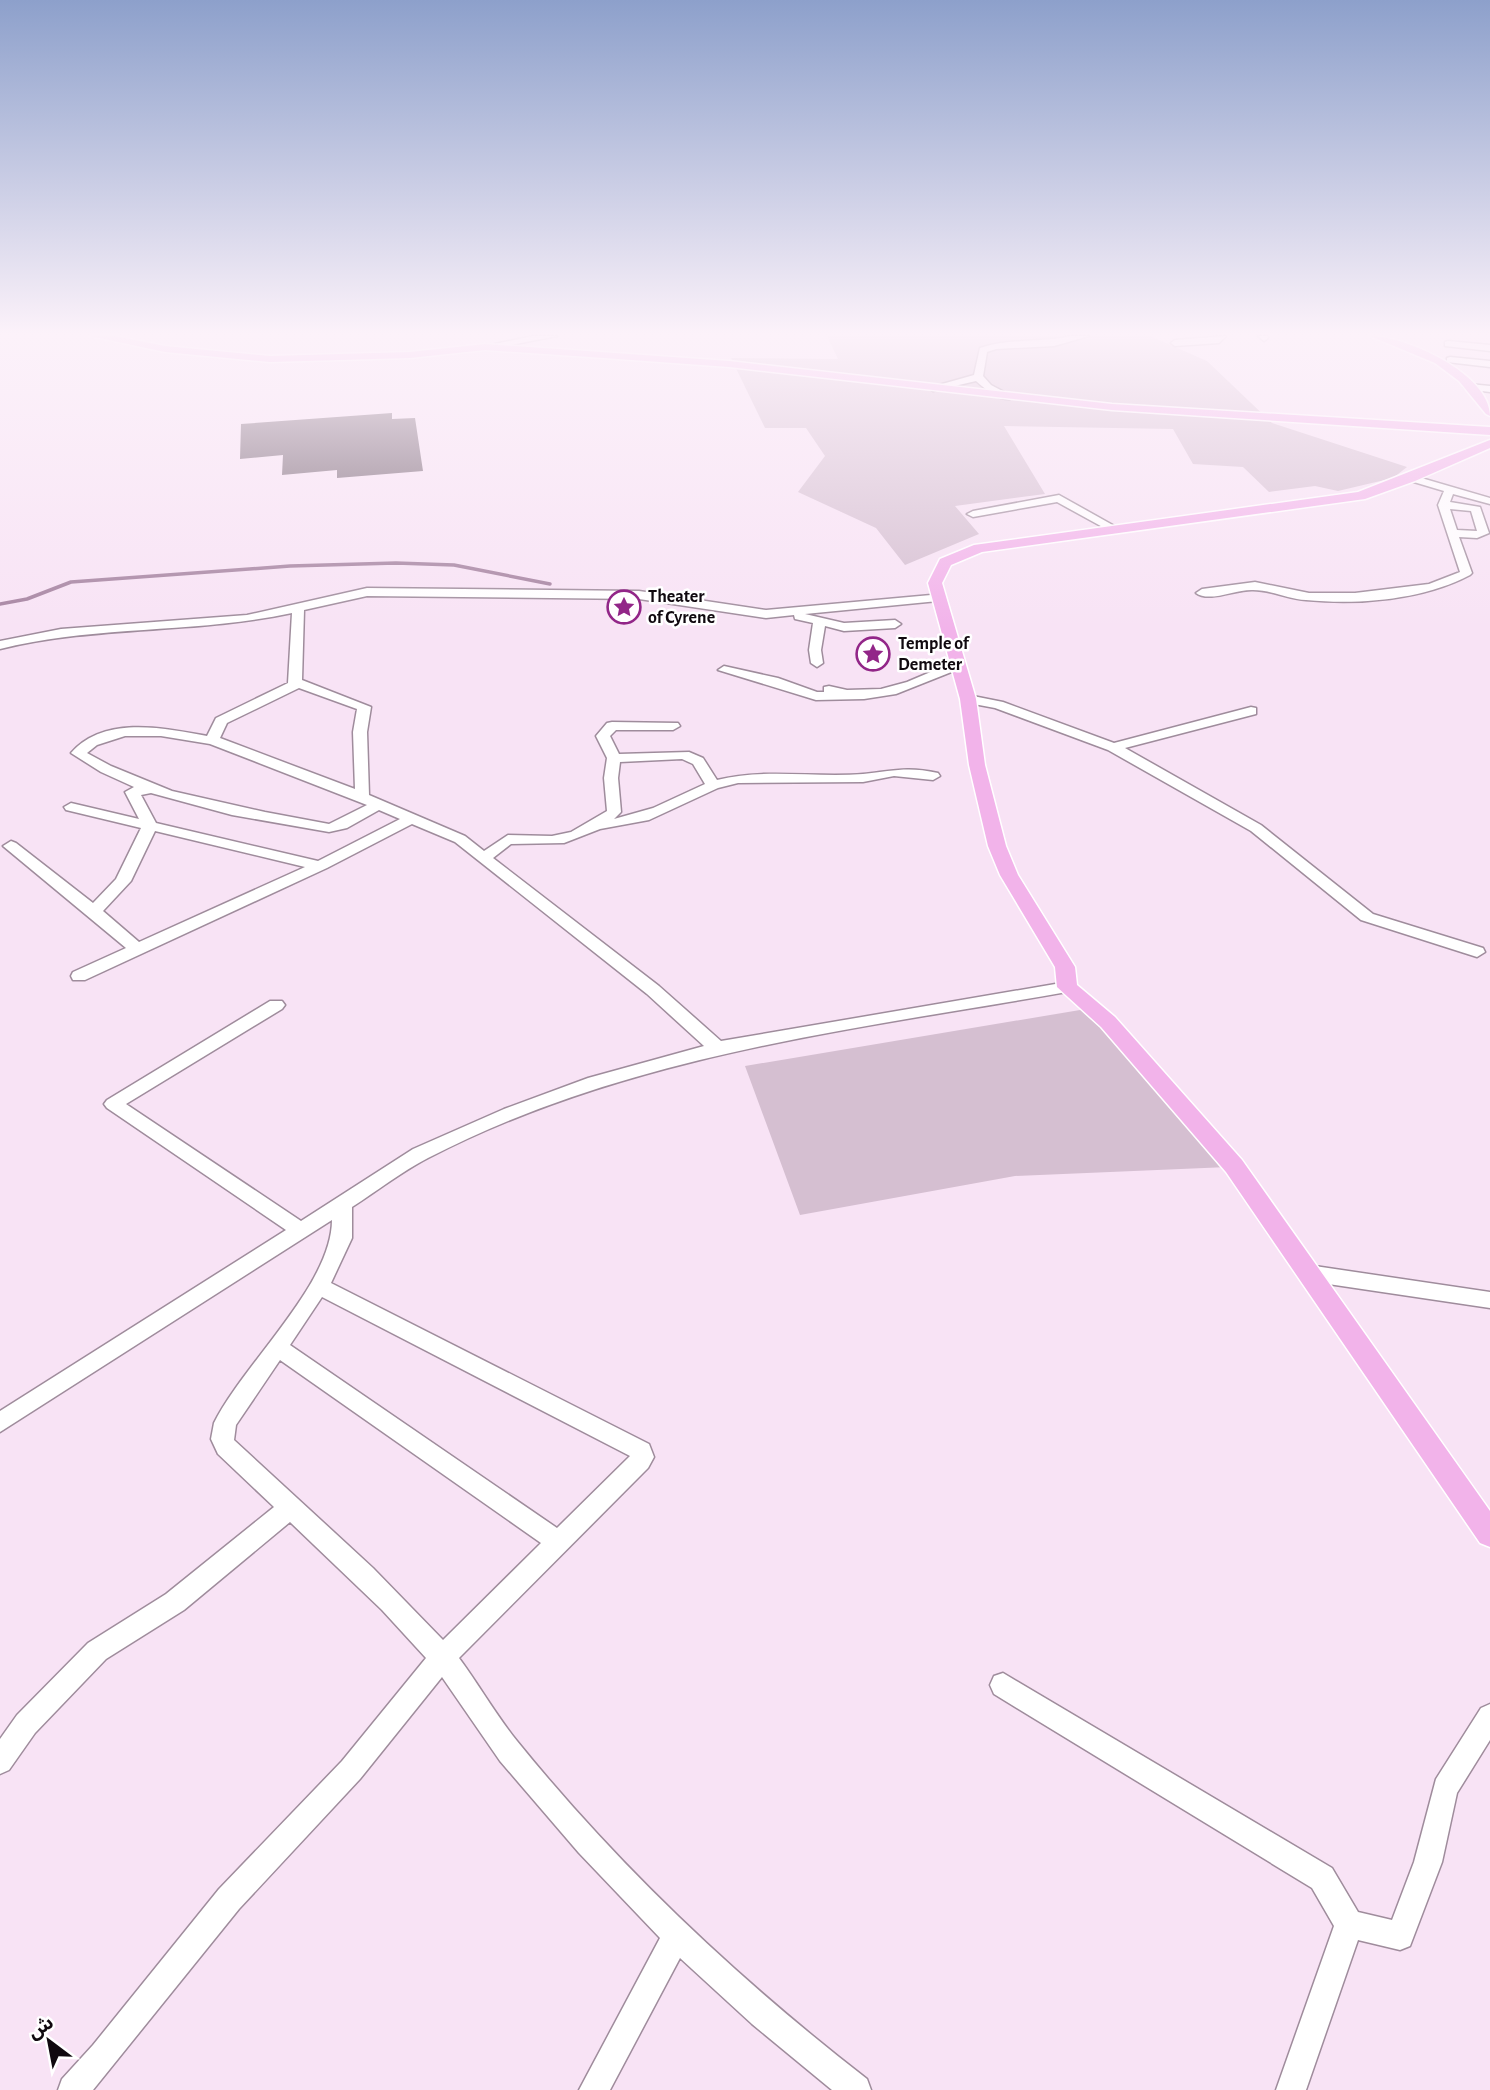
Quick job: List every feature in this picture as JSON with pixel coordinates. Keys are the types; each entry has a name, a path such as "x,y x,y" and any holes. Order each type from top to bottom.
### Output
{"main road":[{"path":"1466,434 1484,437"},
{"path":"1484,437 1411,478 1375,492 1344,499 1002,543 958,555 945,562 935,583 968,699 977,765 997,846 1009,875 1065,967 1067,987 1108,1022 1234,1166 1490,1534"}],"street":[{"path":"1411,478 1490,501"},
{"path":"1202,593 1256,586 1292,595 1341,598 1405,591 1451,581 1466,573 1444,505 1449,491"},
{"path":"973,514 1059,498 1112,528"},
{"path":"1444,505 1476,509 1483,533 1451,533"},
{"path":"0,645 61,633 247,619 368,592 659,597 737,611 785,613 938,597"},
{"path":"214,741 221,721 285,691 295,682 298,607"},
{"path":"785,613 844,627 895,624"},
{"path":"817,663 815,650 820,621"},
{"path":"724,670 773,681 816,696 878,696 959,664"},
{"path":"295,682 332,693 365,708 360,732 362,797"},
{"path":"829,690 846,695"},
{"path":"968,699 998,705 1113,747 1256,828 1367,917 1477,952"},
{"path":"1113,747 1251,710"},
{"path":"484,858 508,839 561,842 599,825 614,812 611,778 614,758 603,736 612,726 673,726"},
{"path":"379,804 342,825 330,828 208,805 98,768 78,753 96,740 124,733 163,733 214,741 221,747 362,797 379,804 412,818 460,839 653,990 718,1048"},
{"path":"614,758 684,755 698,761 713,785"},
{"path":"599,825 624,824 676,805 713,785 738,779 863,778 894,772 933,776"},
{"path":"150,825 132,792 155,789"},
{"path":"71,807 319,866"},
{"path":"79,976 319,866 412,818"},
{"path":"94,911 123,881 150,825"},
{"path":"11,846 94,911 137,949"},
{"path":"0,1423 420,1154 510,1114 594,1082 718,1048 1067,987"},
{"path":"276,1005 113,1104 300,1230"},
{"path":"342,1202 342,1238 319,1286 225,1423 222,1439 226,1447 289,1509 349,1562 442,1658 515,1759 604,1859 729,1985 845,2086"},
{"path":"1308,1273 1490,1300"},
{"path":"73,2090 104,2056 229,1899 351,1770 442,1658 643,1457 641,1451 319,1286"},
{"path":"278,1348 558,1542"},
{"path":"0,1760 26,1724 97,1651 175,1602 289,1509"},
{"path":"1003,1685 1322,1878 1349,1924 1400,1936 1428,1862 1445,1788 1490,1717"},
{"path":"1291,2090 1349,1924"},
{"path":"594,2090 677,1934"}],"shaded area":[{"path":"810,434 1009,434 1045,494 955,506 979,534 905,565 876,528 798,492 825,456"},
{"path":"1176,434 1304,434 1407,467 1393,478 1338,491 1315,486 1269,492 1243,467 1193,464"},
{"path":"1086,1009 1228,1167 1015,1176 800,1215 745,1066"}],"building":[{"path":"241,434 417,434 423,471 337,478 337,470 282,475 283,455 240,459"}],"waterway":[{"path":"0,604 27,599 71,582 290,566 396,563 454,565 550,584"}],"place":[{"name":"Theater of Cyrene","path":"624,607"},
{"name":"Temple of Demeter","path":"873,654"}]}
